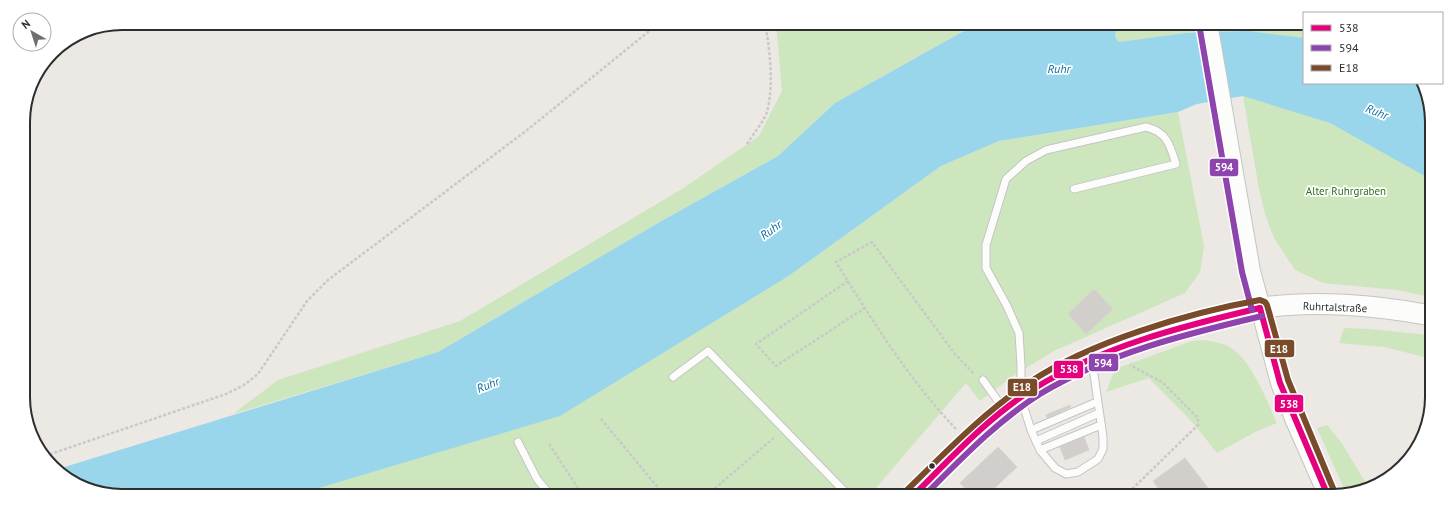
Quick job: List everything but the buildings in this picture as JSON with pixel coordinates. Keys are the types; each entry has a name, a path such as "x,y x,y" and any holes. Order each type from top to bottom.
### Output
{"main road":[{"path":"1208,30 1250,271 1260,308"},
{"name":"Ruhrtalstraße","path":"920,489 967,442 1021,398 1055,377 1099,356 1210,319 1260,308 1317,304 1402,310 1425,314"}],"street":[{"path":"1260,308 1280,383 1295,422 1325,489"}],"lane":[{"path":"1074,189 1176,164 1169,144 1158,130 1146,127 1046,150 1026,161 1006,179 986,245 986,268 1007,306 1019,333 1022,365 1021,398 1031,430 1040,450 1055,468 1066,474 1078,472 1098,459 1103,449 1103,437 1097,402 1099,356"},
{"path":"673,377 708,351 842,489"},
{"path":"983,380 1005,410"},
{"path":"1031,430 1097,402"},
{"path":"1036,441 1099,413"},
{"path":"1040,450 1101,425"},
{"path":"518,442 537,479 545,489"}],"path":[{"path":"50,454 226,394 244,385 258,374 307,301 328,280 526,131 650,30"},
{"path":"747,144 766,113 770,82 770,52 766,30"},
{"path":"967,442 927,398 865,308 836,262 872,242 955,354 972,372 983,380"},
{"path":"848,281 756,344 776,366 865,308"},
{"path":"1099,356 1162,382 1198,418 1198,425 1132,489"},
{"path":"601,419 659,489"},
{"path":"714,489 784,429"},
{"path":"549,444 578,489"}],"green space":[{"path":"777,30 961,30 962,32 835,103 778,156 658,223 438,352 233,414 278,380 460,321 682,189 759,136 782,91"},
{"path":"1303,30 1303,78 1185,33 1119,42 1115,37 1116,31"},
{"name":"Alter Ruhrgraben","path":"1303,83 1425,140 1425,296 1397,290 1323,283 1295,270 1274,238 1265,214 1259,189 1243,96"},
{"path":"1178,112 1204,246 1200,272 1185,293 1054,351 1013,376 980,401 966,383 875,489 313,489 790,275 941,166 999,141"},
{"path":"1344,328 1425,335 1425,357 1384,347 1339,343"},
{"path":"1204,340 1227,346 1241,356 1259,384 1277,423 1257,431 1217,453 1193,423 1149,378 1106,392 1115,369 1192,341"},
{"path":"1327,425 1341,442 1366,483 1344,488 1317,428"}],"water":[{"name":"Ruhr","path":"969,30 1117,30 1115,37 1119,42 1185,33 1247,31 1303,38 1303,84 1417,84 1425,116 1425,176 1330,123 1243,96 1197,104 1178,112 999,141 941,166 790,275 560,416 315,489 110,488 87,482 76,477 63,467 438,352 658,223 778,156 835,103 962,32"}],"transit line":[{"name":"594","path":"1200,30 1242,272 1252,310"},
{"name":"E18","path":"908,489 981,419 1030,382 1054,368 1081,354 1140,331 1171,321 1260,300 1265,302 1267,305 1288,380 1333,489"},
{"name":"538","path":"1260,308 1280,383 1325,489"},
{"name":"538","path":"920,489 986,424 1018,399 1061,373 1088,360 1144,339 1202,322 1260,308"},
{"name":"594","path":"931,489 979,442 1009,416 1040,394 1066,380 1093,367 1148,346 1262,316"}]}
